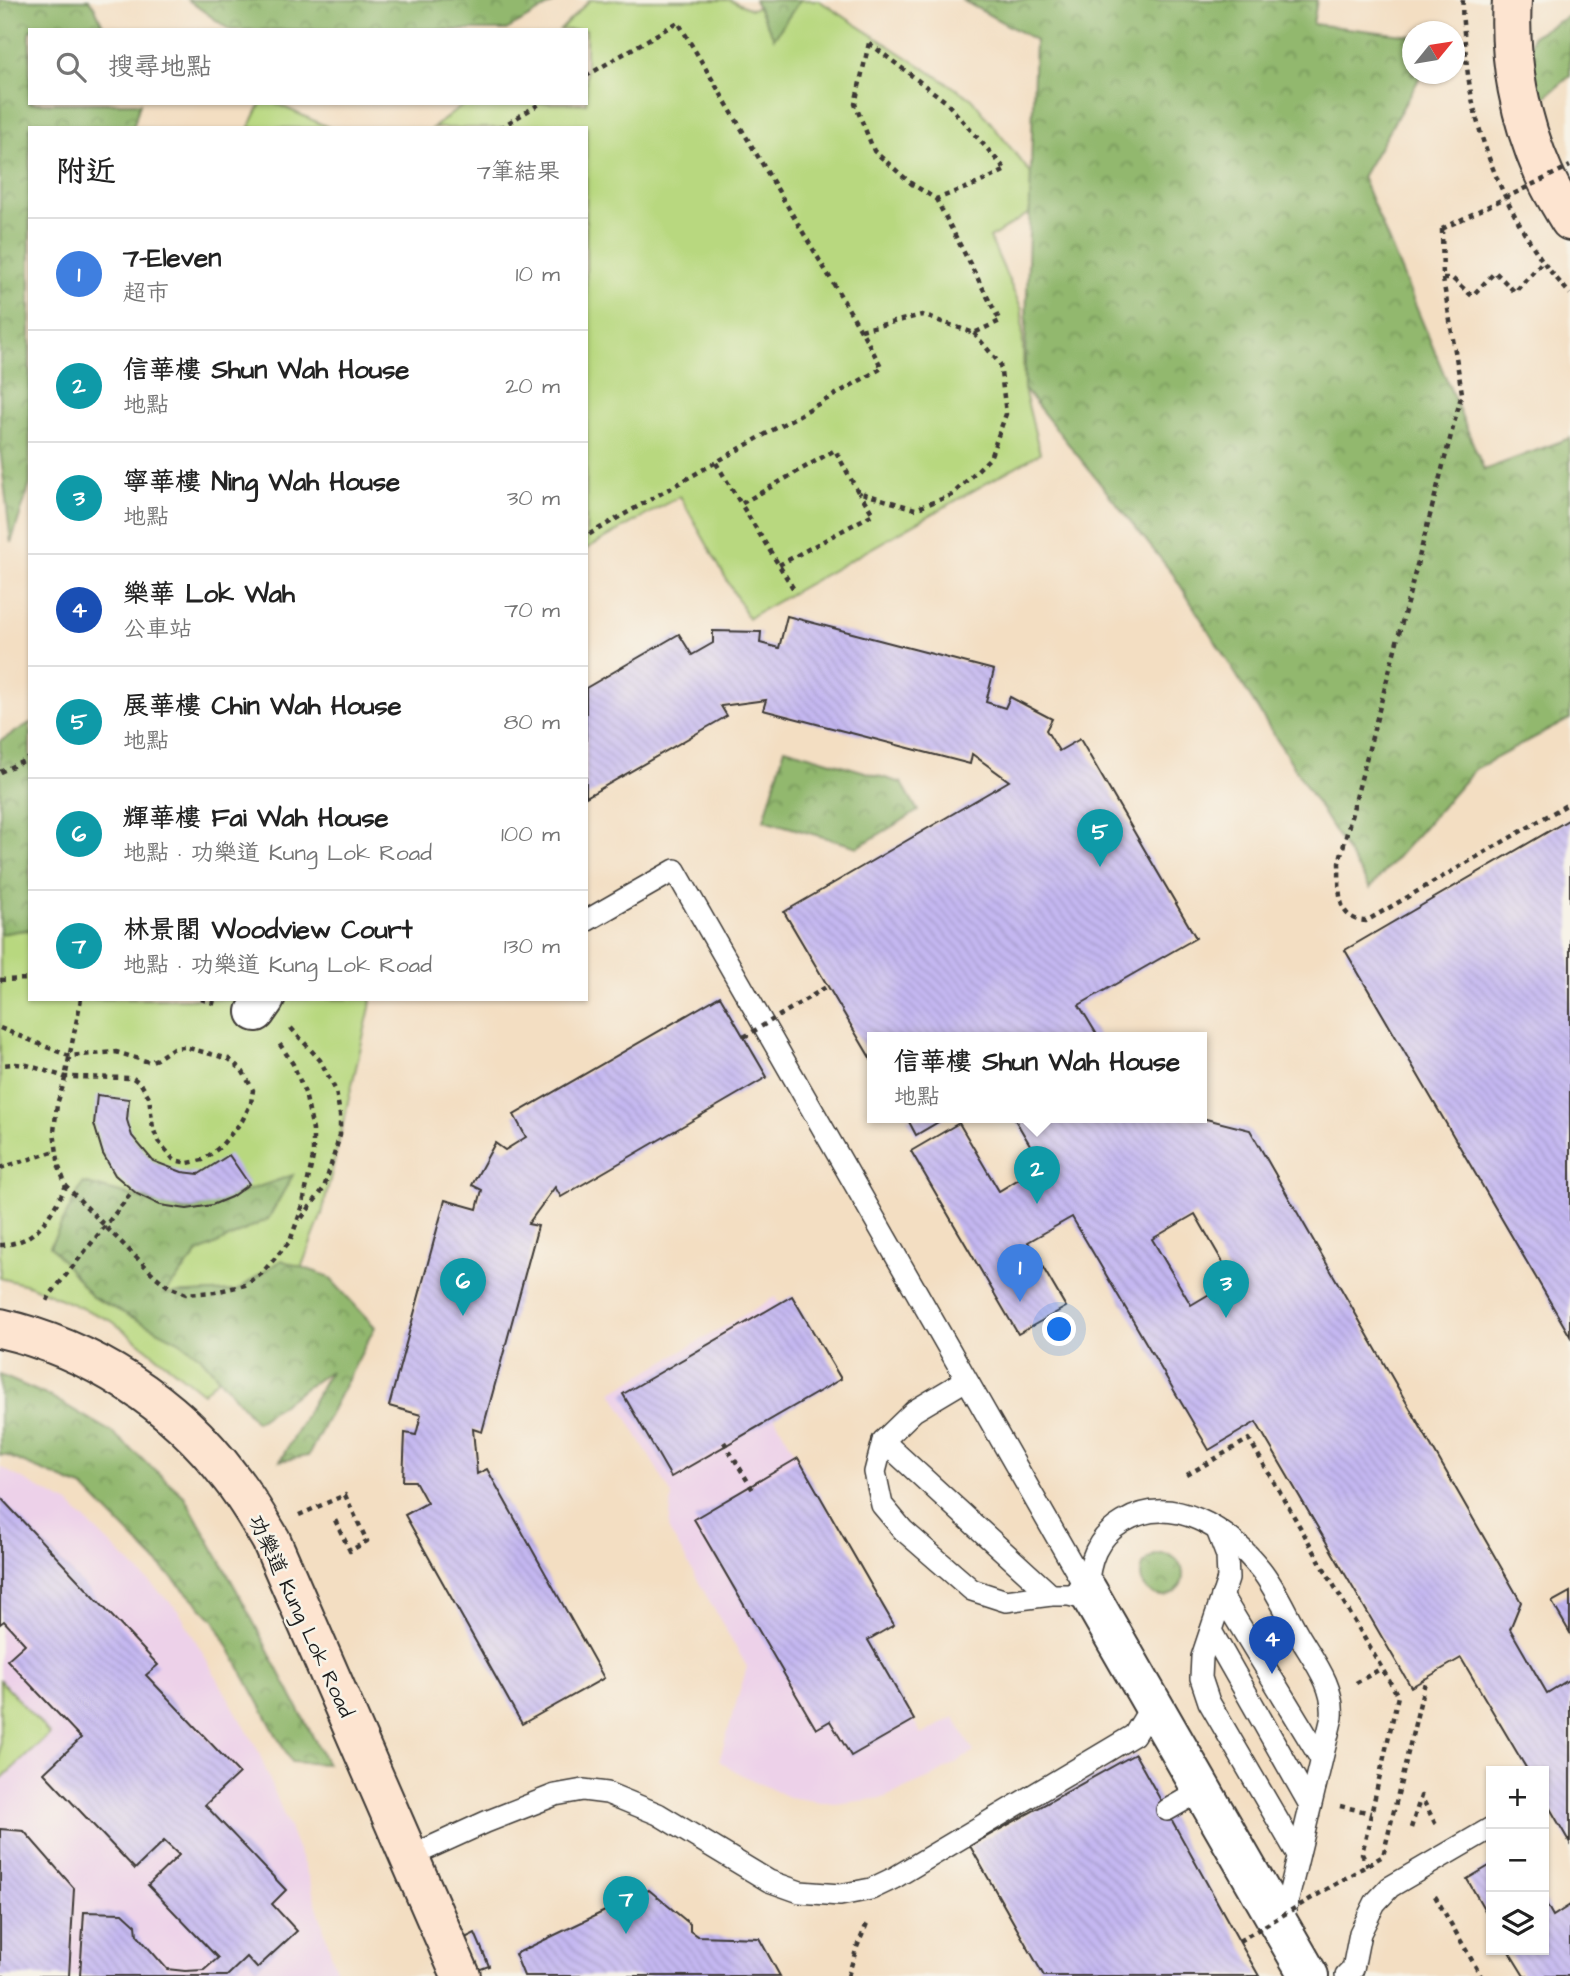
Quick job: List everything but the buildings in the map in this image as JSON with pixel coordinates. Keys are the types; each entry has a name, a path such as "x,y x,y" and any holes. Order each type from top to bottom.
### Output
{"street":[{"path":"1512,0 1513,58 1525,126 1544,175 1570,221"},
{"name":"功樂道 Kung Lok Road","path":"0,1328 52,1343 120,1376 151,1397 180,1422 230,1476 271,1540 461,1976"},
{"path":"1077,1595 1153,1704 1309,1976"}],"lane":[{"path":"588,920 674,870 966,1380 1077,1595"},
{"path":"966,1380 914,1411 883,1441 875,1472 882,1505 903,1530 972,1590 1006,1601 1077,1595"},
{"path":"883,1441 1077,1595"},
{"path":"1077,1595 1098,1545 1114,1528 1133,1516 1156,1510 1180,1512 1202,1520 1238,1545 1261,1570 1326,1683 1333,1706 1281,1928"},
{"path":"1217,1531 1227,1556 1228,1579 1202,1657 1201,1678 1209,1702 1298,1855"},
{"path":"1222,1596 1321,1759"},
{"path":"1210,1631 1310,1805"},
{"path":"409,1857 486,1822 555,1795 583,1790 607,1793 658,1814 769,1881 800,1892 840,1895 871,1889 894,1878 1134,1735 1153,1704"},
{"path":"1167,1810 1202,1790"},
{"path":"1346,1976 1353,1969 1360,1933 1375,1903 1390,1887 1489,1829"}],"path":[{"path":"588,75 678,22 882,369 588,535"},
{"path":"936,199 979,184 1006,170 945,101 869,43 855,104 874,151 912,184 936,199 1000,321 974,333"},
{"path":"503,126 538,105"},
{"path":"1570,166 1441,229 1443,279 1462,393 1339,863 1341,905 1347,915 1355,920 1366,921 1570,803"},
{"path":"1443,279 1453,279 1472,296 1495,272 1515,292 1543,261"},
{"path":"858,492 915,509 952,495 990,458 1006,414 1000,364 974,333 922,315 861,330"},
{"path":"741,504 835,450 873,514 779,565"},
{"path":"716,463 793,588"},
{"path":"0,772 28,759"},
{"path":"0,981 28,979"},
{"path":"744,1037 828,986"},
{"path":"81,1001 57,1104 54,1132 59,1167 66,1186 104,1226 155,1276 169,1287 186,1294 215,1292 245,1285 261,1274 290,1241 302,1208 313,1157 313,1130 305,1093 293,1064 266,1016"},
{"path":"208,1001 266,1016 292,1028 320,1060 336,1091 340,1135 324,1188 295,1226"},
{"path":"0,1028 69,1056 116,1052 149,1062 173,1048 185,1047 229,1059 242,1070 253,1090 251,1102 242,1121 220,1147 203,1160 188,1163 174,1160 158,1141 151,1121 149,1097 141,1084 133,1078 65,1077 27,1065 0,1065"},
{"path":"0,1168 56,1151"},
{"path":"0,1245 23,1239 43,1226 66,1186"},
{"path":"47,1301 132,1191"},
{"path":"724,1442 753,1490"},
{"path":"287,1520 345,1495 367,1541 350,1551 334,1518"},
{"path":"1350,1686 1382,1668"},
{"path":"1383,1856 1426,1678"},
{"path":"1411,1828 1421,1796 1437,1827"},
{"path":"1333,1804 1371,1813"},
{"path":"1239,1941 1394,1850"},
{"path":"848,1976 872,1913 894,1878"},
{"path":"1432,1892 1481,1976"}],"shaded area":[{"path":"775,1297 779,1304 775,1418 894,1625 868,1641 922,1735 954,1717 974,1752 930,1778 883,1798 835,1804 788,1797 719,1761 747,1667 669,1530 672,1495 612,1392"},
{"path":"0,1467 69,1504 178,1610 257,1748 307,1873 338,1976 0,1976"}],"green space":[{"path":"0,0 89,0 104,28 28,28 28,105 139,105 134,126 28,126 28,490 11,543 0,447"},
{"path":"188,0 559,0 510,28 227,28"},
{"path":"590,0 730,0 751,9 793,0 818,0 972,99 1051,199 990,238 1022,310 1024,389 1040,453 748,618 680,496 588,548 588,126 436,126 463,105 588,105 588,28 562,28"},
{"path":"754,0 800,0 774,38"},
{"path":"962,0 1317,0 1313,24 1402,35 1402,84 1416,84 1362,177 1484,470 1570,438 1570,719 1475,769 1370,888 1173,574 1024,389 1035,40"},
{"path":"1570,15 1570,76 1537,104 1526,93 1532,36"},
{"path":"260,105 279,105 326,126 250,126"},
{"path":"28,724 28,929 0,934 0,741"},
{"path":"785,748 902,783 918,811 858,847 764,820"},
{"path":"28,930 28,1001 372,1001 322,1214 283,1315 203,1393 112,1321 31,1286 0,1278 0,932"},
{"path":"293,1175 268,1219 198,1253 164,1294 236,1291 281,1260 328,1276 375,1327 308,1456 280,1461 330,1371 256,1422 200,1356 179,1341 92,1297 50,1246 83,1183 188,1211"},
{"path":"0,1375 53,1398 113,1433 184,1496 240,1596 327,1764 291,1762 214,1620 84,1488 0,1455"},
{"path":"1162,1554 1177,1560 1183,1575 1177,1590 1162,1596 1147,1590 1141,1575 1147,1560"},
{"path":"0,1680 50,1734 0,1780"}],"place":[{"name":"展華樓 Chin Wah House","path":"1100,867"},
{"name":"信華樓 Shun Wah House","path":"1037,1204"},
{"name":"7-Eleven","path":"1020,1302"},
{"name":"輝華樓 Fai Wah House","path":"463,1316"},
{"name":"寧華樓 Ning Wah House","path":"1226,1318"},
{"name":"樂華 Lok Wah","path":"1272,1674"},
{"name":"林景閣 Woodview Court","path":"626,1934"}]}
